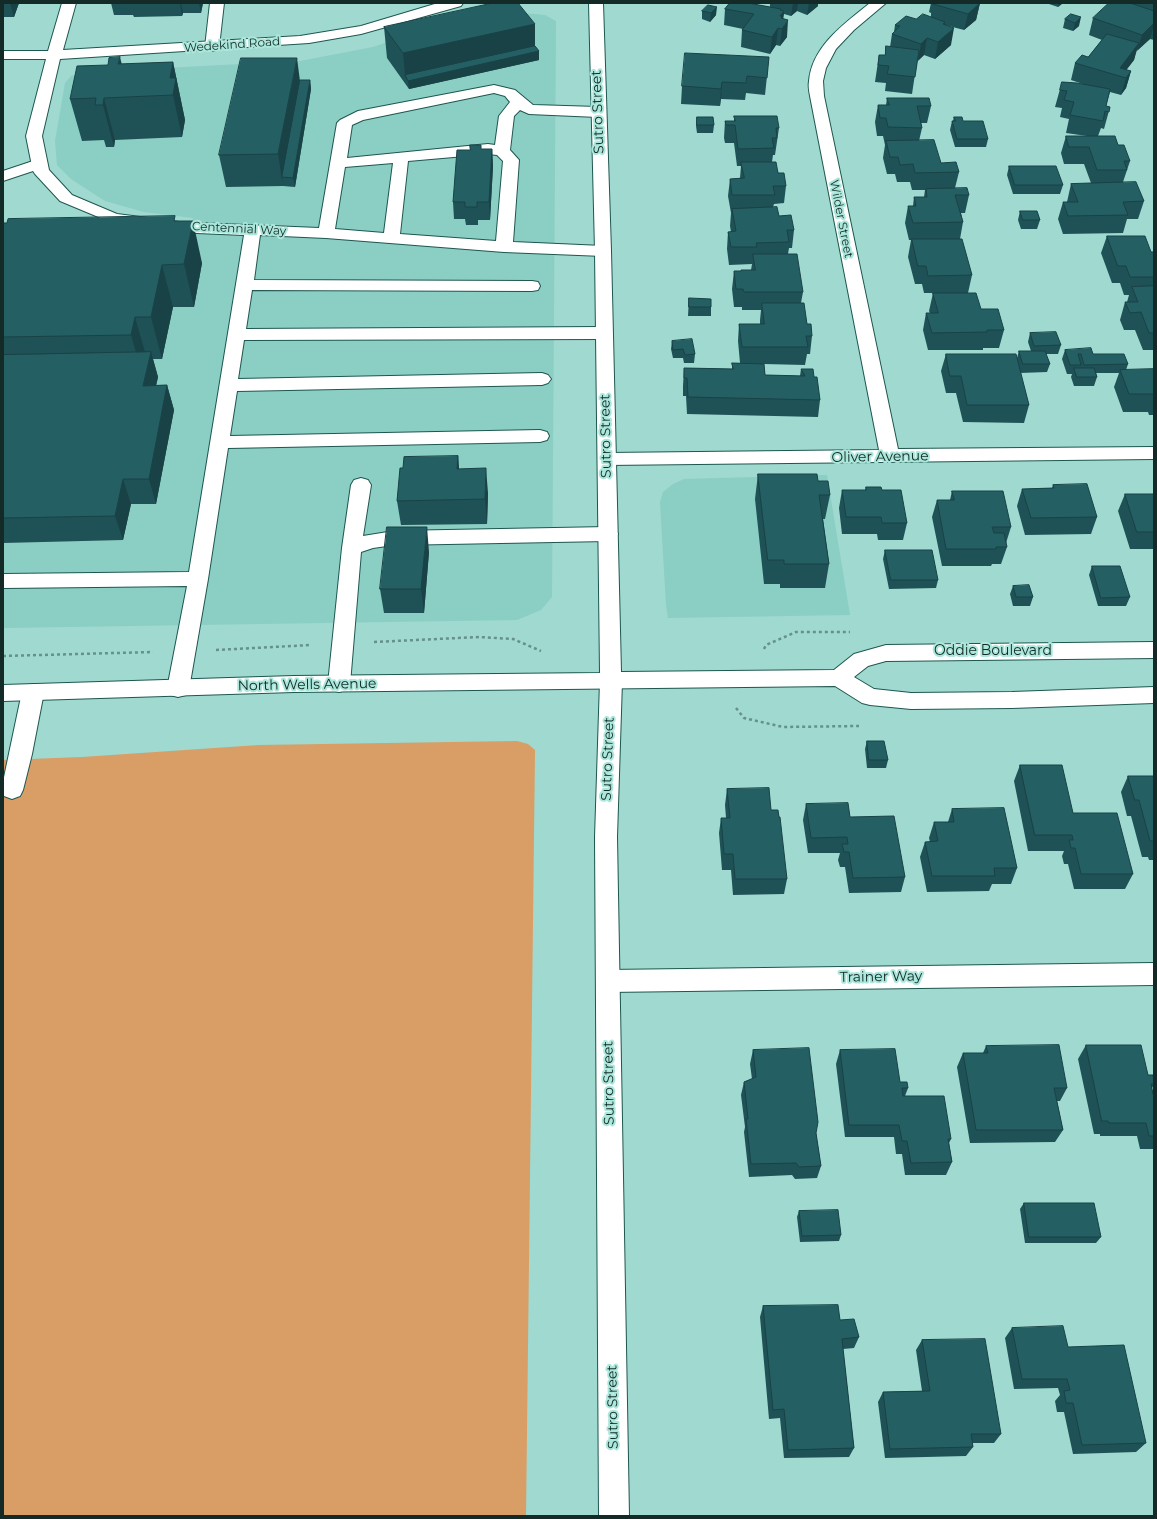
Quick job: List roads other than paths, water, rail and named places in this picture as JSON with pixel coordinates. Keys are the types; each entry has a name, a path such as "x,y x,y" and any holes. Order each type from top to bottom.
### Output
{"street":[{"name":"Centennial Way","path":"69,3 54,55 34,136 41,171 66,198 114,218 198,228 326,233 504,247 603,251"},
{"path":"212,47 217,3"},
{"name":"Wedekind Road","path":"3,56 212,47 300,40 370,28 433,8 456,3"},
{"name":"Sutro Street","path":"596,3 603,251 603,333 611,681 606,837 614,1516"},
{"name":"Wilder Street","path":"879,3 841,35 820,64 816,80 818,104 890,456"},
{"path":"326,233 345,123 358,116 494,88 510,93 518,102 529,109 598,112"},
{"path":"502,151 507,116 518,102"},
{"path":"338,163 488,149 502,151 511,160 504,247"},
{"path":"391,238 401,158"},
{"path":"3,176 39,164"},
{"path":"178,689 198,578 253,230"},
{"path":"245,285 532,286"},
{"path":"237,336 603,333"},
{"path":"229,385 542,379"},
{"path":"220,442 540,436"},
{"name":"Oliver Avenue","path":"606,459 1154,453"},
{"path":"339,684 352,548 361,485"},
{"path":"352,548 371,541 394,538 608,534"},
{"path":"3,581 198,578"},
{"name":"Oddie Boulevard","path":"839,678 861,660 886,652 1154,650"},
{"path":"611,681 839,678 870,697 911,701 1012,700 1154,695"},
{"name":"North Wells Avenue","path":"3,693 339,684 611,681"},
{"path":"12,790 21,754 33,692"},
{"name":"Trainer Way","path":"608,981 1154,974"}]}
